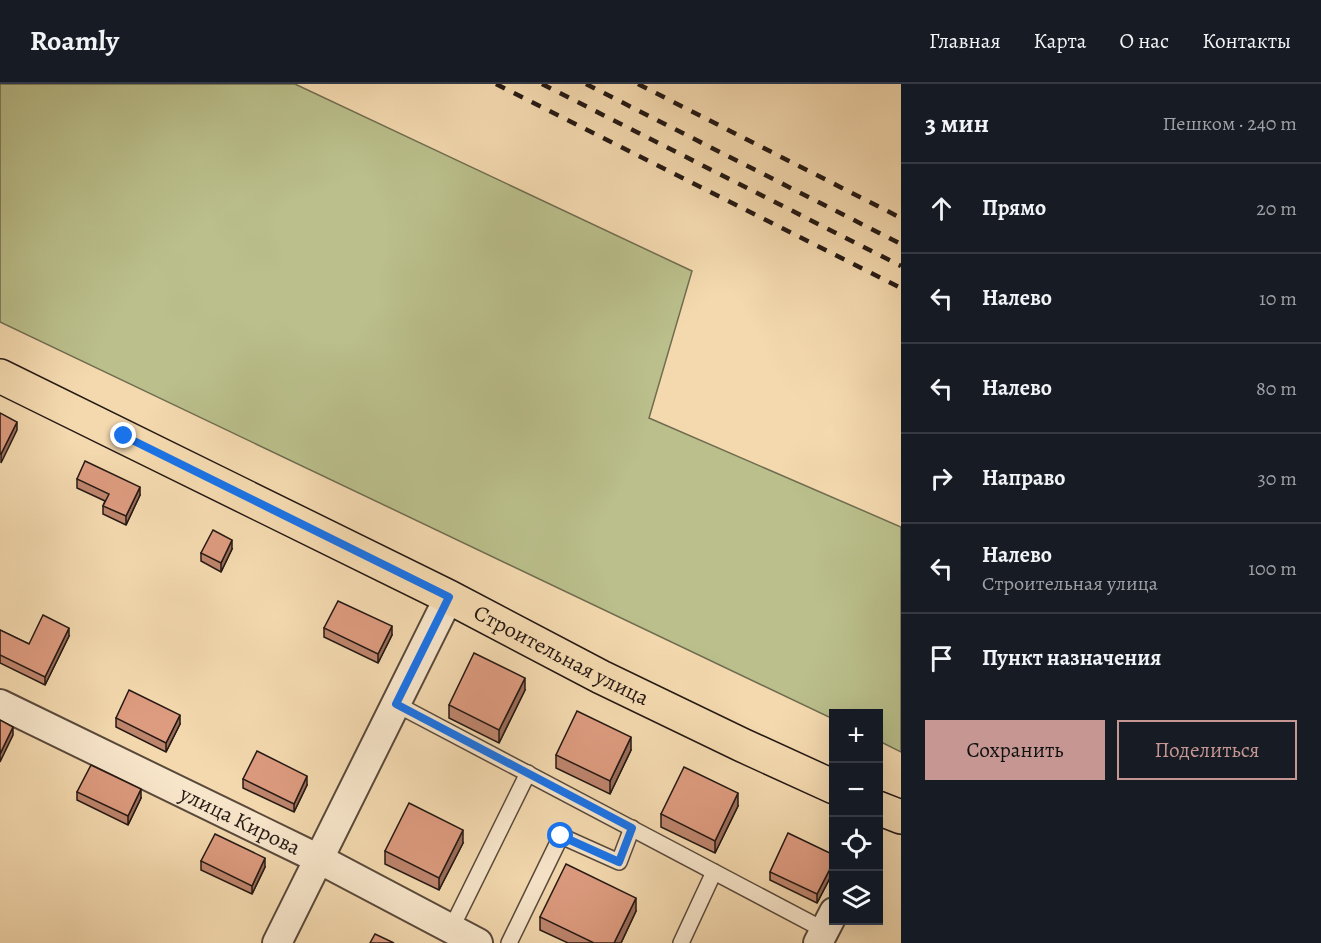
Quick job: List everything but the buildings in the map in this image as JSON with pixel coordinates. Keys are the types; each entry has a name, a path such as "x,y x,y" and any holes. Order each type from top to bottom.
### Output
{"main road":[{"name":"Строительная улица","path":"0,376 449,597 601,677 829,785"}],"street":[{"path":"277,943 449,597"},
{"name":"улица Кирова","path":"0,704 319,859 478,943"}],"lane":[{"path":"396,704 825,928"},
{"path":"451,929 528,773"},
{"path":"509,943 561,836 619,862 632,828"},
{"path":"681,943 714,872"}],"green space":[{"path":"0,84 295,84 692,271 649,418 901,527 901,752 883,743 883,709 829,709 829,717 0,322"}],"railway":[{"path":"496,84 901,288"},
{"path":"542,84 901,266"},
{"path":"586,84 901,244"},
{"path":"638,84 901,218"}],"route":[{"path":"124,436 449,597 396,704 632,828 619,862 561,836"}]}
